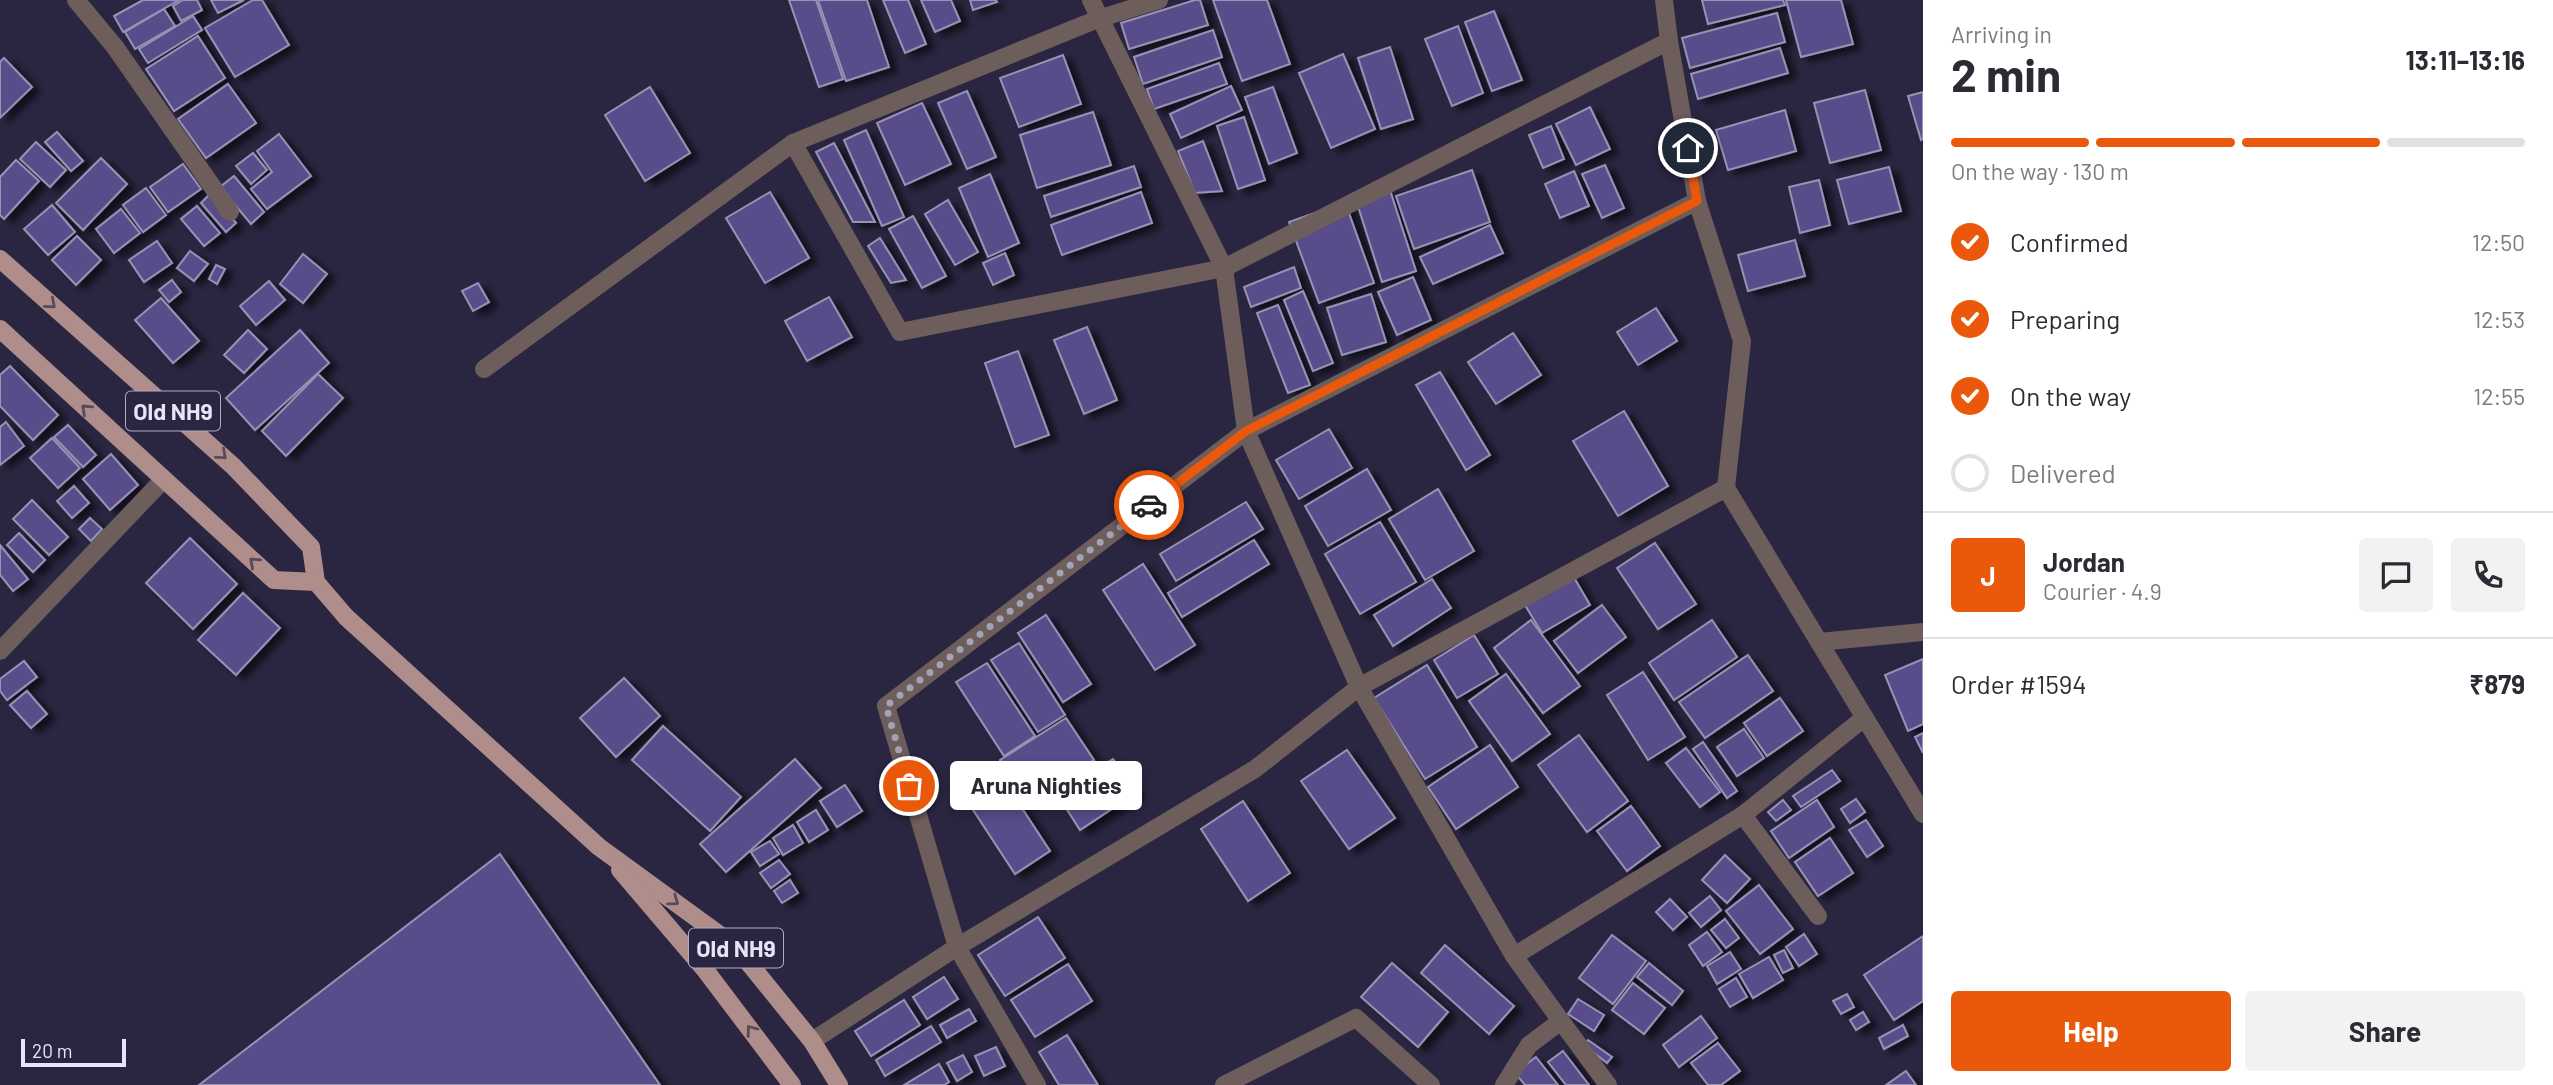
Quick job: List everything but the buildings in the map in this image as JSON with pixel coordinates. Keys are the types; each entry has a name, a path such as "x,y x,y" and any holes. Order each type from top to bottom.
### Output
{"main road":[{"name":"Old NH9","path":"0,259 242,475 311,547 316,582 346,617 599,846 735,946 812,1041 839,1085"},
{"path":"0,329 274,580 316,582"},
{"name":"Old NH9","path":"599,846 706,971 792,1085"}],"street":[{"path":"76,0 115,47 230,212"},
{"path":"1091,0 1098,19 1224,268 1246,431 1359,687 1514,956 1608,1085"},
{"path":"484,369 793,143 1098,19 1159,0"},
{"path":"1664,0 1697,201 1742,341 1726,488 1923,814"},
{"path":"793,143 900,332 1224,268 1669,41"},
{"path":"1037,1085 957,947 886,706 1246,431 1697,201"},
{"path":"0,651 163,480"},
{"path":"812,1041 957,947 1255,769 1359,687 1726,488"},
{"path":"1818,642 1923,632"},
{"path":"1514,956 1743,815 1864,718"},
{"path":"1743,815 1818,916"},
{"path":"1224,1085 1356,1018 1431,1085"},
{"path":"1504,1085 1529,1045 1561,1021"}],"way so far":[{"path":"909,786 886,706 1149,505"}],"place":[{"name":"Aruna Nighties","path":"909,786"}],"route":[{"path":"1149,505 1246,431 1697,201 1688,148"}]}
